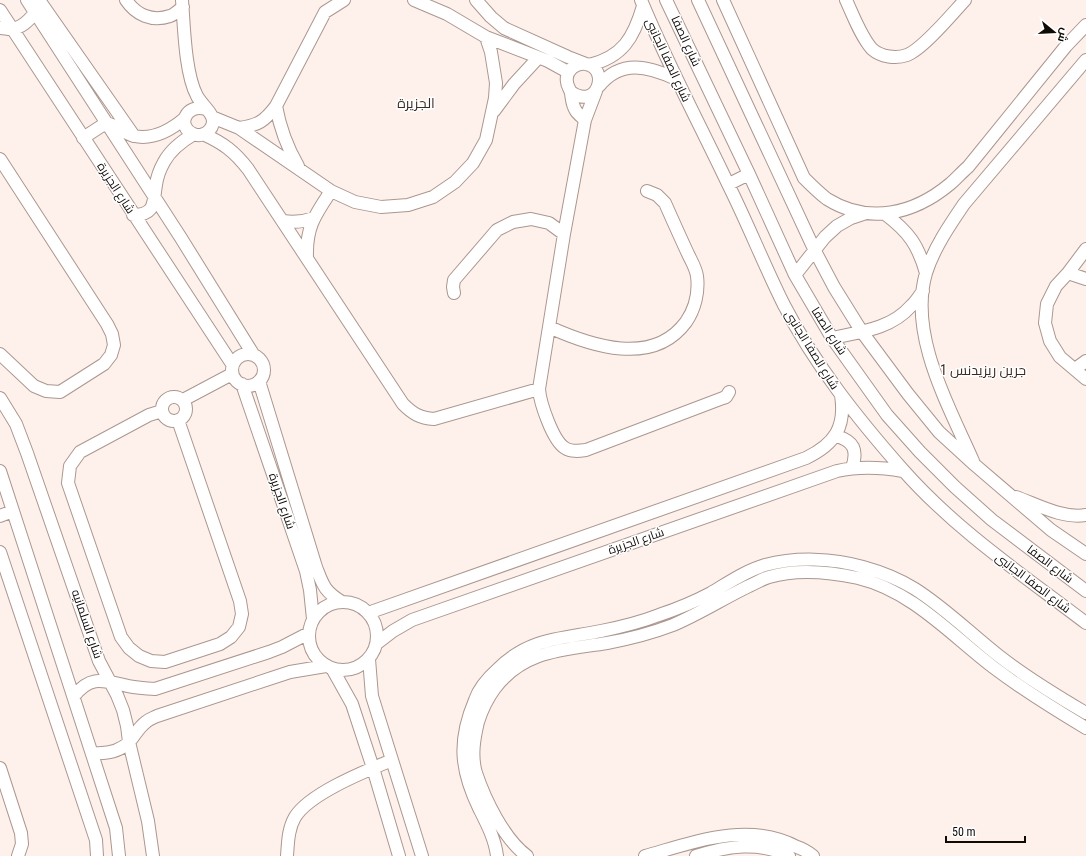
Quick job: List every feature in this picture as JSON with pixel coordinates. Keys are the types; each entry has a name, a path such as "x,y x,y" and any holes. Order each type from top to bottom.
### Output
{"street":[{"path":"27,0 181,238 253,354 260,359 264,368 259,381 251,385 237,382 232,369"},
{"path":"39,0 134,136"},
{"path":"126,0 132,8 143,16 157,19 171,16 183,4"},
{"path":"239,128 254,126 267,118 276,106 325,12 344,0"},
{"path":"420,3 437,0"},
{"path":"476,0 491,17 504,28 568,57 588,64 595,68 600,80 585,120 564,234 539,389 543,408 557,442 565,449 575,452 586,450 726,397 729,392"},
{"name":"شارع الصفا","path":"666,0 749,174 795,275 832,338 887,414 920,452 955,487 992,520 1086,591"},
{"path":"698,0 834,287 862,332 908,394 939,432 1051,530 1086,554"},
{"path":"723,0 804,178 826,198 839,205 867,213 885,214 908,208 930,198 950,184 968,166 1066,46 1086,25"},
{"path":"846,0 856,23 873,49 883,55 896,57 908,55 918,47 965,0"},
{"path":"420,3 447,14 486,37 548,61 568,72"},
{"path":"585,120 577,112 572,103 571,92 567,83 568,72 579,64 603,61 617,53 632,34 638,23 642,3"},
{"name":"شارع الصفا الجانبى","path":"642,3 676,79 728,184 785,306 811,352 841,395 903,471 944,512 998,557 1086,623"},
{"path":"133,215 140,215 147,212 152,206 155,199 159,173 172,150 179,144 199,134 208,132 213,122 209,113 197,96 191,82 183,4"},
{"name":"شارع الجزيرة","path":"0,10 6,29 83,138 232,369"},
{"path":"6,29 25,23 35,13"},
{"path":"83,138 106,123 134,136 148,136 162,133 174,127 185,118 188,112 193,108 200,107 239,128 331,191 355,202 381,207 408,205 433,197 455,182 473,163 486,140 493,114 496,83 491,52 486,37"},
{"path":"617,53 624,69"},
{"path":"493,114 514,84 538,58"},
{"path":"975,465 932,367 922,317 923,291 926,273 949,226 964,204 1086,60"},
{"path":"571,92 577,96 584,97 590,95 615,71 624,69 643,68 660,72 676,79"},
{"path":"276,106 284,139 300,169"},
{"path":"185,118 185,125 188,131 221,142 236,154 248,168 403,404 411,413 422,418 434,419 539,389"},
{"path":"0,159 107,324 112,334 114,345 104,364 60,392 46,391 34,386 0,354"},
{"path":"728,184 749,174"},
{"path":"786,188 804,178"},
{"path":"307,258 308,237 314,218 331,191"},
{"path":"549,327 572,337 595,344 619,348 644,349 663,343 680,331 692,314 698,295 697,275 665,203 657,195 647,191"},
{"path":"795,275 825,237 837,226 851,218 867,213"},
{"path":"885,214 900,225 912,239 921,256 926,273"},
{"path":"283,221 293,223 304,222 314,218"},
{"path":"454,293 454,280 497,230 513,222 531,219 549,223 564,234"},
{"path":"1086,249 1056,286 1047,304 1045,323 1050,341 1060,358 1086,379"},
{"path":"1068,273 1086,280"},
{"path":"832,338 880,327 897,318 911,306 923,291"},
{"path":"183,400 232,369 238,356 243,354 253,354"},
{"path":"1075,369 1086,361"},
{"name":"شارع الجزيرة","path":"259,381 316,567 324,588 332,596 342,602"},
{"name":"شارع الجزيرة","path":"242,384 306,571 310,590 313,619"},
{"name":"شارع الجزيرة","path":"368,613 806,458 828,445 836,436 841,423 843,409 841,395"},
{"path":"175,396 183,400 186,405 186,411 183,416 178,420 168,420 162,411 162,407 166,399 175,396"},
{"name":"شارع السلمانيه","path":"0,398 16,424 99,661 123,710 148,821 153,856"},
{"path":"162,411 148,415 80,452 70,466 68,478 68,483 121,637 128,648 139,656 152,661 165,662 220,644 231,637 239,627 242,614 240,601 178,420"},
{"path":"836,436 846,439 853,446 856,457 852,468"},
{"name":"شارع الجزيرة","path":"376,644 393,631 412,620 837,471 852,468 877,467 903,471"},
{"path":"0,471 2,485 13,512 93,753 116,828 119,856"},
{"path":"1010,495 1064,514 1080,516 1086,515"},
{"path":"0,516 13,512"},
{"path":"592,533 600,554"},
{"path":"0,552 96,840 97,856"},
{"path":"803,560 804,572"},
{"path":"498,856 492,836 475,800 467,778 463,757 467,721 476,697 489,677 504,662 518,652 535,644 557,638 616,628 657,616 690,603 734,579 764,565 803,560 832,561 861,566 888,575 914,588 938,605 1001,657 1086,713"},
{"path":"527,856 509,838 496,817 480,783 475,767 473,754 474,742 480,717 487,699 500,681 516,667 543,654 642,634 673,624 767,577 804,572 858,578 908,599 994,667 1086,728"},
{"path":"734,579 740,590"},
{"path":"93,753 102,754 121,748 129,742 146,722 157,716 290,672 329,668 343,671 361,665 369,659 376,644 377,633 374,622 368,613 356,605 342,602 330,604 321,610 313,619 309,633 309,643 312,652 318,660 329,668 352,704 399,856"},
{"path":"74,696 80,688 89,682 99,680 110,681 132,687 154,689 269,652 289,644 309,633"},
{"path":"369,659 372,696 422,856"},
{"path":"287,856 288,834 295,817 306,804 320,794 392,760"},
{"path":"0,768 21,833 22,844 18,856"},
{"path":"645,856 712,838 744,834 770,836 791,852"},
{"path":"696,856 714,850 745,846 768,848 813,856"},
{"path":"513,856 523,856"}],"district":[{"name":"الجزيرة","path":"416,103"},
{"name":"جرين ريزيدنس 1","path":"983,370"}]}
